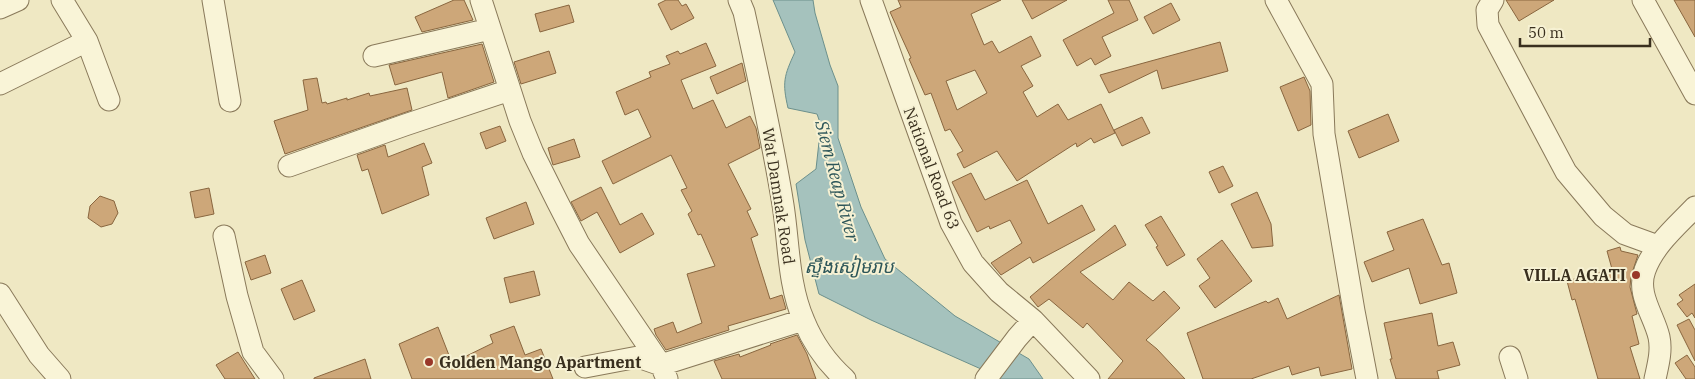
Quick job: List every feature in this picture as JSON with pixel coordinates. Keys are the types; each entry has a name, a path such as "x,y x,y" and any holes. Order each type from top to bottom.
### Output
{"street":[{"path":"0,8 18,0"},
{"path":"62,0 87,41 109,100"},
{"path":"213,0 230,101"},
{"path":"481,0 520,121 533,153 579,244 664,372"},
{"name":"Wat Damnak Road","path":"739,0 746,21 770,132 796,298 804,320 828,362 845,379"},
{"name":"National Road 63","path":"871,0 951,223 973,263 999,292 1033,320 1089,379"},
{"path":"1276,0 1322,84 1324,134 1367,379"},
{"path":"1493,0 1487,10 1488,25 1566,172 1603,216 1625,234 1658,246"},
{"path":"1643,0 1695,94"},
{"path":"374,56 490,29"},
{"path":"0,84 87,41"},
{"path":"290,166 510,90"},
{"path":"1655,379 1660,346 1659,335 1644,297 1644,271 1658,246 1695,207"},
{"path":"224,236 237,296 254,352 274,379"},
{"path":"0,294 39,355 60,379"},
{"path":"664,372 804,320"},
{"path":"986,379 1033,320"},
{"path":"585,367 638,357 664,372"},
{"path":"1510,357 1517,379"}],"water":[{"name":"ស្ទឹងសៀមរាប","path":"773,0 813,0 830,65 838,86 838,138 861,207 885,259 955,316 1029,359 1043,379 993,379 990,373 871,320 819,294 805,240 796,184 816,169 819,142 823,131 817,114 788,108 785,79 795,52"}],"building":[{"path":"454,0 464,0 473,20 422,32 415,17"},
{"path":"666,0 678,0 682,6 686,4 694,18 671,30 658,4"},
{"path":"898,0 1001,0 971,14 984,45 992,41 999,53 1031,36 1041,56 1021,66 1033,86 1023,92 1037,117 1058,104 1068,120 1101,104 1115,133 1094,143 1091,138 1077,147 1076,143 1017,181 997,151 964,168 957,154 963,151 950,129 945,131 931,93 925,95 890,12 901,7","holes":["975,70 987,93 957,110 946,81"]},
{"path":"1022,0 1067,0 1032,19"},
{"path":"1108,0 1129,0 1138,20 1102,37 1111,56 1095,65 1091,58 1077,66 1063,40 1114,13"},
{"path":"1506,0 1554,0 1519,21"},
{"path":"1674,0 1695,0 1695,37"},
{"path":"1171,3 1180,20 1153,34 1144,17"},
{"path":"569,5 574,22 540,32 535,14"},
{"path":"1220,42 1228,71 1162,89 1157,70 1109,93 1100,75"},
{"path":"706,43 716,66 681,80 693,109 713,100 726,128 750,116 756,128 760,148 728,164 751,209 747,211 758,235 751,238 770,299 782,295 786,309 728,326 729,330 666,350 654,329 673,322 677,333 702,323 687,274 715,266 701,234 698,235 688,214 692,211 681,190 687,188 671,155 613,184 602,161 651,137 638,109 625,115 616,92 651,77 649,72 670,64 666,56 678,51 680,54"},
{"path":"482,44 494,82 448,98 442,72 395,85 389,65"},
{"path":"549,51 556,73 521,84 514,62"},
{"path":"742,63 746,81 717,94 710,77"},
{"path":"1304,77 1310,91 1311,125 1298,131 1280,87"},
{"path":"317,78 322,103 326,102 327,104 369,93 370,96 407,88 412,110 285,154 274,121 308,110 303,80"},
{"path":"1388,114 1399,141 1359,158 1348,131"},
{"path":"1142,117 1150,133 1122,146 1114,130"},
{"path":"500,126 506,141 486,149 480,133"},
{"path":"574,139 580,157 553,165 548,148"},
{"path":"424,143 432,163 422,167 429,195 382,214 368,169 362,171 357,155 385,145 388,157"},
{"path":"1223,166 1233,186 1219,193 1209,172"},
{"path":"971,173 985,200 1027,180 1048,224 1082,205 1095,230 1033,263 1030,257 1001,275 991,263 1022,243 1010,220 990,229 989,226 977,232 952,182"},
{"path":"601,187 620,225 642,213 654,234 620,253 597,212 581,221 571,202"},
{"path":"209,188 214,214 195,218 190,192"},
{"path":"1257,192 1271,224 1273,246 1252,248 1231,204"},
{"path":"100,196 114,201 118,213 112,224 101,227 88,218 90,206"},
{"path":"526,202 534,224 494,239 486,218"},
{"path":"1161,216 1185,255 1167,266 1156,247 1158,246 1145,225"},
{"path":"1423,219 1442,265 1449,263 1457,293 1420,304 1409,268 1372,282 1364,262 1394,250 1387,232"},
{"path":"1115,225 1126,245 1080,272 1113,300 1129,282 1153,301 1164,291 1180,308 1146,340 1185,379 1108,379 1123,361 1087,323 1083,328 1049,299 1038,307 1030,297"},
{"path":"1222,240 1252,281 1215,308 1199,286 1210,278 1197,259"},
{"path":"1620,247 1621,251 1638,255 1631,276 1630,287 1637,314 1632,316 1639,344 1630,347 1640,379 1598,379 1575,299 1572,300 1567,281 1612,269 1607,251"},
{"path":"265,255 271,273 251,280 245,262"},
{"path":"534,271 540,295 510,303 504,278"},
{"path":"302,280 315,311 294,320 281,289"},
{"path":"1695,284 1695,318 1692,313 1687,317 1677,304 1683,300 1679,295"},
{"path":"1339,295 1352,369 1321,376 1319,367 1292,375 1289,366 1251,379 1203,379 1187,333 1266,301 1268,303 1278,298 1287,319"},
{"path":"1432,313 1438,346 1453,342 1460,365 1437,371 1439,379 1396,379 1390,359 1392,359 1384,323"},
{"path":"1689,319 1695,330 1695,361 1677,325"},
{"path":"514,326 525,355 541,349 553,379 412,379 399,344 438,327 452,363 493,343 490,335"},
{"path":"797,335 807,354 816,379 722,379 714,361 739,354 740,357"},
{"path":"238,352 255,379 225,379 216,365"},
{"path":"1687,355 1695,367 1695,379 1686,379 1675,363"},
{"path":"365,359 371,379 314,379 314,378"}],"place":[{"name":"VILLA AGATI","path":"1636,275"},
{"name":"Golden Mango Apartment","path":"429,362"}],"water label":[{"name":"Siem Reap River","path":"837,181"}]}
